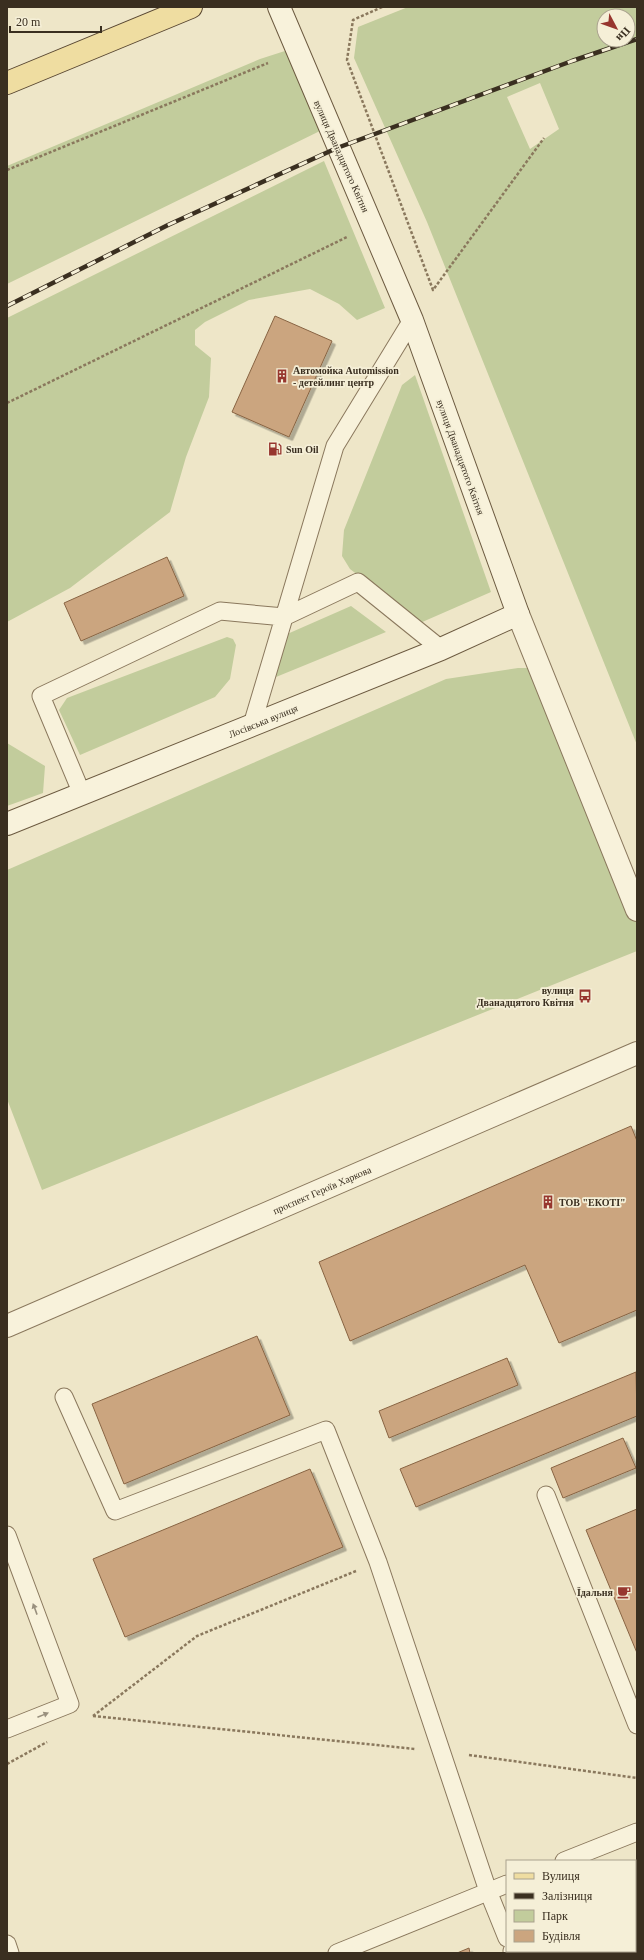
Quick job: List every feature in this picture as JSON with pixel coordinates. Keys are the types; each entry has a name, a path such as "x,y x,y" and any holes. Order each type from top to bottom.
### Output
{"main road":[{"path":"7,83 190,7"},
{"name":"вулиця Дванадцятого Квітня","path":"279,7 337,148 372,224 412,320 518,614 637,910"},
{"name":"Лосівська вулиця","path":"7,824 441,648 518,614"},
{"name":"проспект Героїв Харкова","path":"7,1326 637,1053"}],"lane":[{"path":"252,725 335,446 412,320"},
{"path":"82,794 41,696 220,611 284,617 358,582 441,648"},
{"path":"64,1397 115,1511 326,1430 378,1562 488,1891 506,1936"},
{"path":"546,1495 637,1725"},
{"path":"7,1535 70,1704 7,1729"},
{"path":"567,1860 637,1832"},
{"path":"337,1953 506,1884"},
{"path":"7,1944 10,1953"}],"path":[{"path":"382,7 353,20 346,60 433,290 544,138"},
{"path":"7,170 268,64"},
{"path":"7,404 372,224"},
{"path":"86,1720 197,1636 378,1562"},
{"path":"93,1716 441,1751 637,1778"},
{"path":"7,1764 53,1738"}],"green space":[{"path":"408,7 637,7 637,745 427,222 354,58 358,27","holes":["540,83 559,129 530,149 507,97"]},
{"path":"288,50 324,129 7,284 7,166 260,59"},
{"path":"324,161 385,308 357,320 339,304 310,289 249,300 205,322 195,330 195,345 211,358 209,397 186,457 170,512 70,588 7,622 7,318"},
{"path":"415,375 491,592 420,623 350,569 342,556 344,530 402,385"},
{"path":"351,606 386,632 276,677 285,635"},
{"path":"227,637 233,639 236,645 230,679 215,697 80,755 59,710 67,698"},
{"path":"518,668 539,668 637,910 637,951 42,1190 7,1099 7,870 446,679"},
{"path":"7,743 45,766 43,793 7,806"}],"building":[{"name":"Автомойка Automission - детейлинг центр","path":"275,316 332,341 289,437 232,412"},
{"path":"167,557 184,596 81,641 64,603"},
{"name":"ТОВ \"ЕКОТI\"","path":"631,1126 637,1141 637,1310 559,1343 525,1265 350,1341 319,1262"},
{"path":"257,1336 290,1415 124,1484 92,1404"},
{"path":"507,1358 518,1385 389,1438 379,1411"},
{"path":"636,1372 637,1416 416,1507 400,1469"},
{"path":"623,1438 636,1468 563,1498 551,1468"},
{"path":"310,1469 343,1547 125,1637 93,1559"},
{"name":"Їдальня","path":"637,1509 637,1653 586,1530"},
{"path":"636,1866 637,1953 608,1953 636,1952"},
{"path":"469,1948 470,1953 457,1953"}],"railway":[{"path":"7,306 168,225 337,148 572,61 637,39"}],"place":[{"name":"Автомойка Automission - детейлинг центр","path":"282,376"},
{"name":"Sun Oil","path":"275,449"},
{"name":"вулиця Дванадцятого Квітня","path":"585,996"},
{"name":"ТОВ \"ЕКОТI\"","path":"548,1202"},
{"name":"Їдальня","path":"624,1592"}]}
